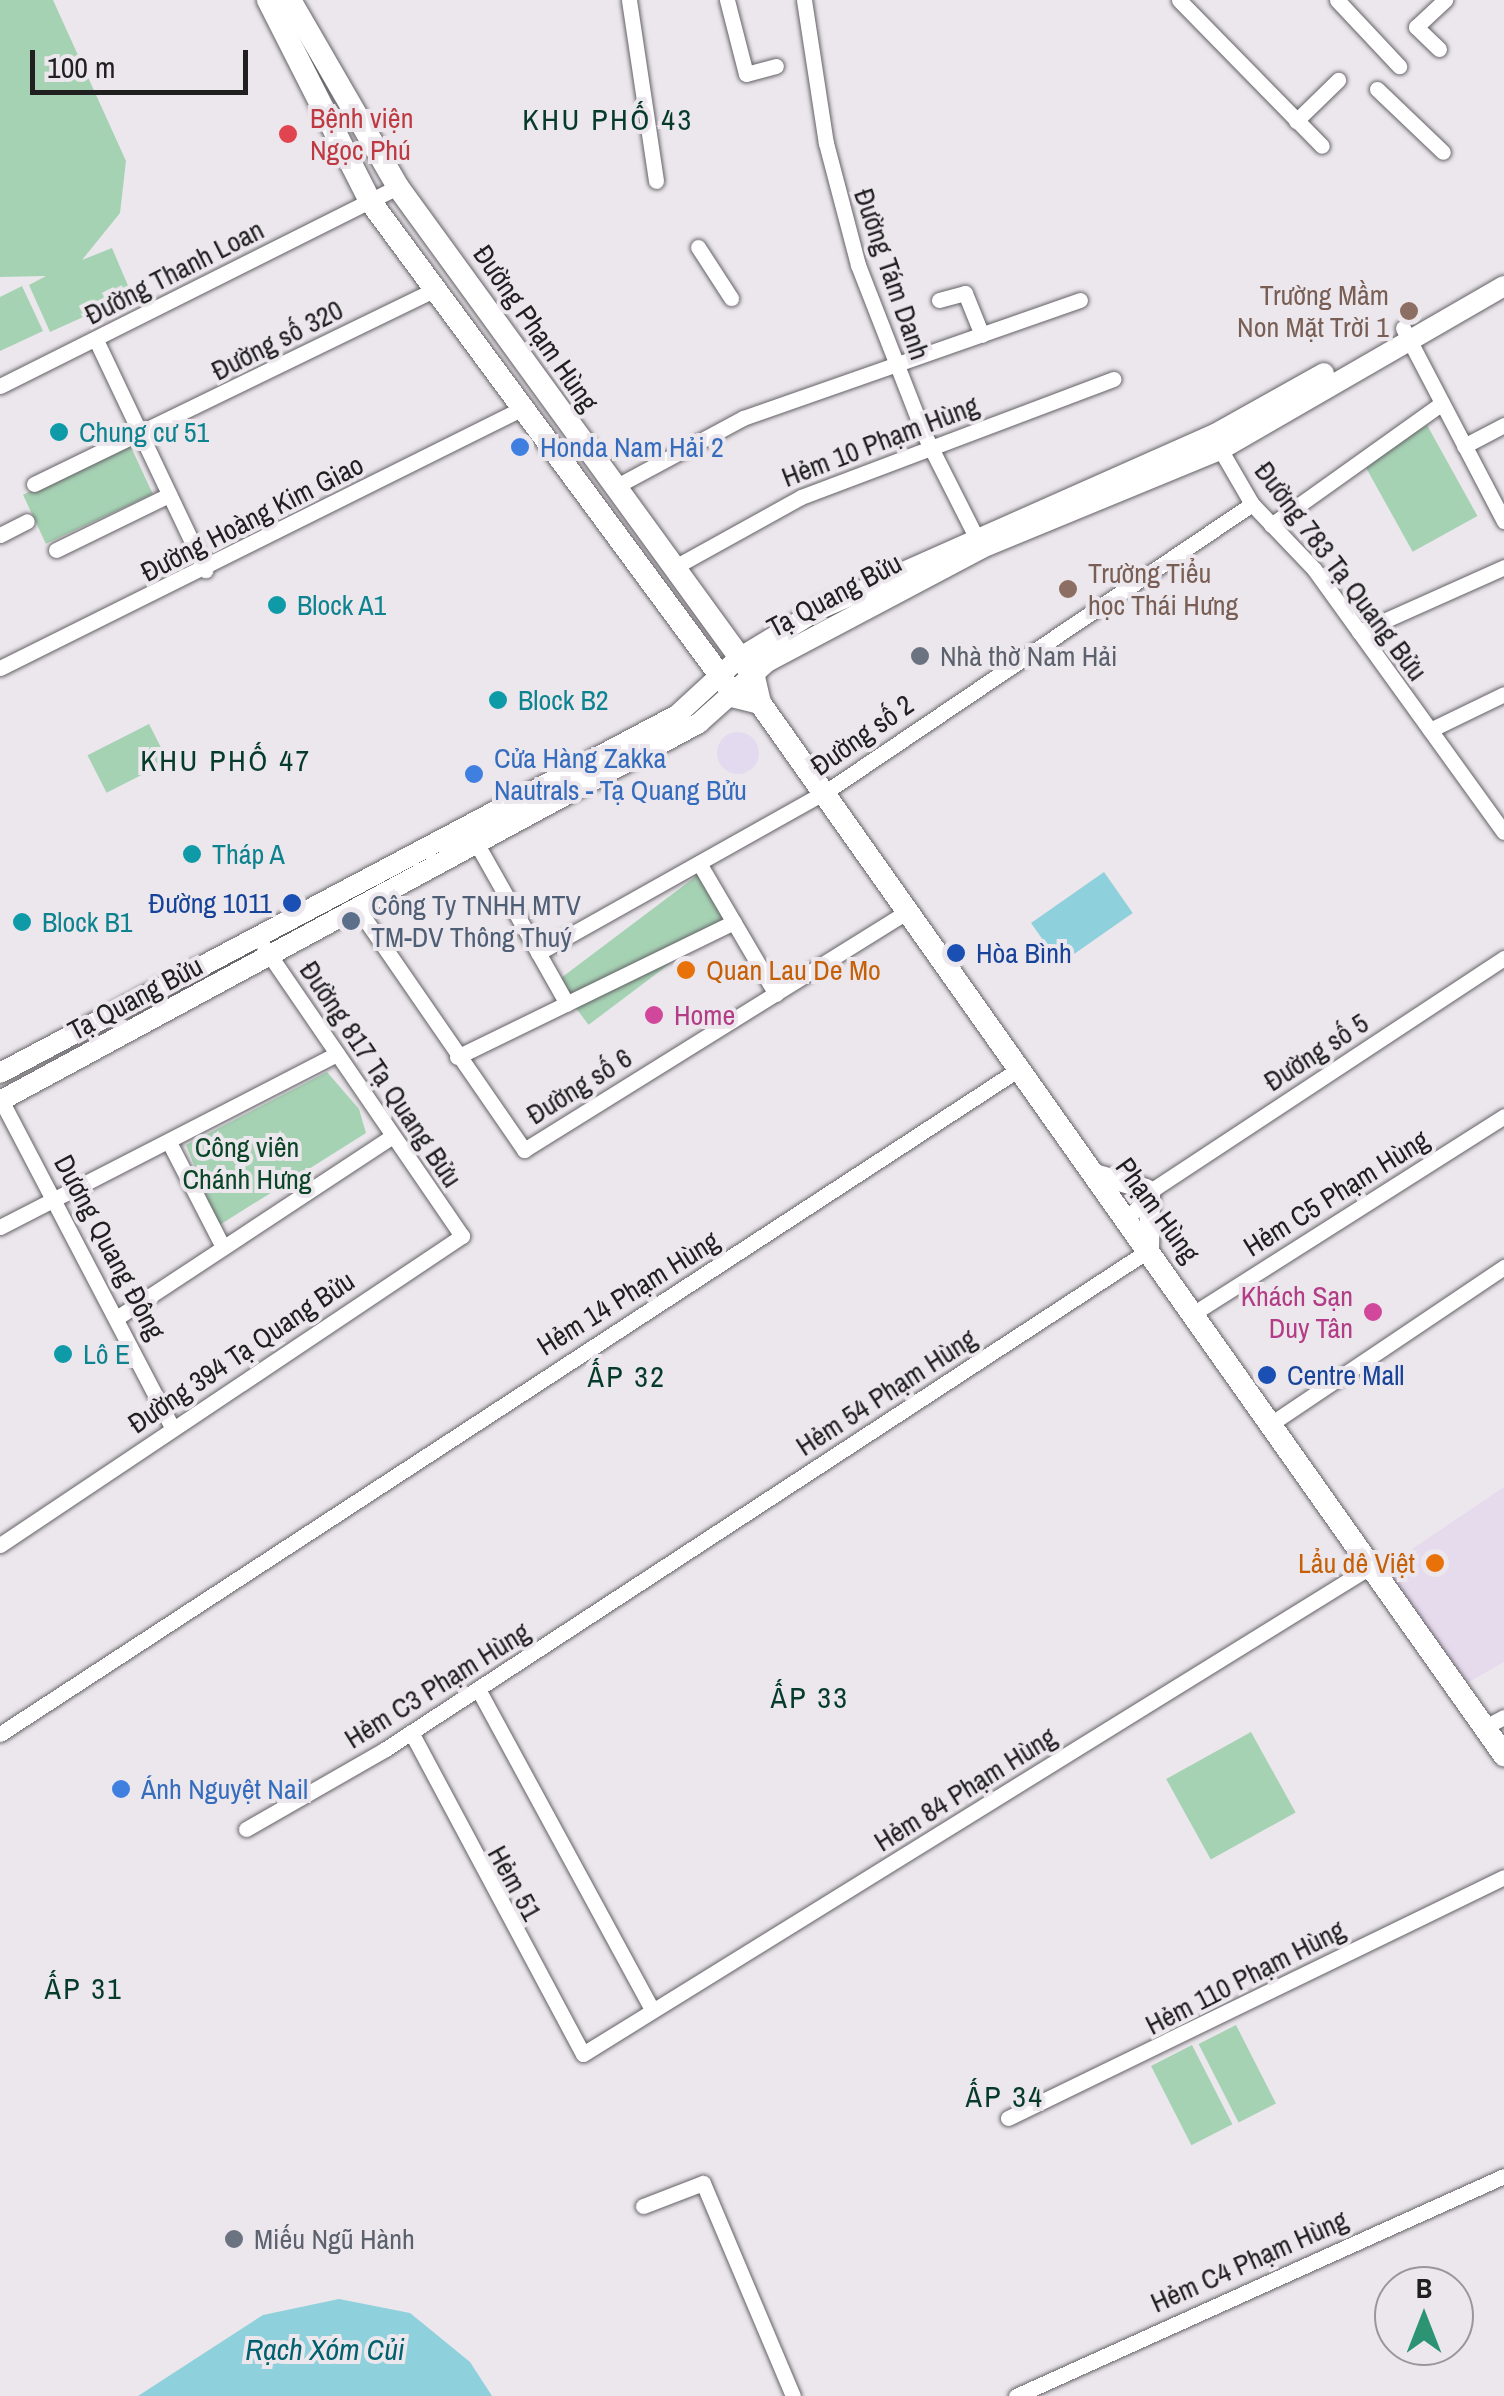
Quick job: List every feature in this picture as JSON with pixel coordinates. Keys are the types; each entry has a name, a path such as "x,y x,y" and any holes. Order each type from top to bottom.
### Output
{"main road":[{"name":"Đường Phạm Hùng","path":"268,0 370,201 523,408 731,666 754,677"},
{"name":"Đường Phạm Hùng","path":"290,0 398,188 673,568 731,666"},
{"name":"Tạ Quang Bửu","path":"0,1074 358,908 677,715 731,666 978,541 1217,442 1406,333 1504,271"},
{"name":"Tạ Quang Bửu","path":"1406,333 1504,286"},
{"name":"Tạ Quang Bửu","path":"0,1100 265,948 736,696 754,677 978,541"},
{"path":"731,666 736,696 760,703"},
{"name":"Phạm Hùng","path":"754,677 760,703 828,791 1094,1174 1373,1565 1495,1722 1504,1755"},
{"path":"1094,1174 1150,1191 1149,1250"}],"street":[{"path":"630,0 656,181"},
{"path":"727,0 746,74 776,66"},
{"name":"Đường Tám Danh","path":"804,0 842,212 895,366 931,450 978,541"},
{"path":"1180,0 1322,146"},
{"path":"1439,49 1416,27 1445,0"},
{"path":"1345,3 1399,66"},
{"path":"1296,121 1338,80"},
{"path":"1376,89 1443,152"},
{"name":"Đường Thanh Loan","path":"0,386 398,188"},
{"path":"698,247 731,298"},
{"name":"Đường số 320","path":"34,484 141,436 435,289"},
{"path":"939,300 965,293 982,335"},
{"path":"613,488 742,418 1080,300"},
{"path":"1406,333 1504,521"},
{"path":"96,340 205,570"},
{"name":"Hẻm 10 Phạm Hùng","path":"673,568 747,520 1113,379"},
{"path":"1271,525 1442,403"},
{"name":"Đường Hoàng Kim Giao","path":"0,668 205,570 523,408"},
{"path":"1464,446 1504,426"},
{"name":"Đường 783 Tạ Quang Bửu","path":"1217,442 1252,504 1359,632 1504,829"},
{"path":"56,550 169,495"},
{"name":"Đường số 2","path":"538,953 828,791 1252,504"},
{"path":"0,535 28,522"},
{"path":"1359,632 1504,567"},
{"path":"1430,730 1504,694"},
{"path":"473,838 566,1004"},
{"path":"699,863 776,994"},
{"name":"Đường số 6","path":"358,908 457,1058 524,1150 909,910"},
{"path":"457,1058 734,922"},
{"name":"Đường 817 Tạ Quang Bửu","path":"265,948 462,1236"},
{"name":"Đường số 5","path":"1122,1212 1504,958"},
{"path":"0,1227 170,1144 337,1054"},
{"name":"Hẻm 14 Phạm Hùng","path":"0,1734 1022,1067"},
{"name":"Dương Quang Đông","path":"0,1100 118,1317 170,1422"},
{"name":"Hẻm C5 Phạm Hùng","path":"1194,1312 1504,1116"},
{"path":"118,1317 393,1136"},
{"path":"170,1144 222,1248"},
{"name":"Đường 394 Tạ Quang Bửu","path":"0,1545 170,1422 462,1236"},
{"name":"Hẻm 54 Phạm Hùng","path":"650,1577 1149,1250"},
{"path":"1272,1422 1504,1267"},
{"name":"Hẻm 84 Phạm Hùng","path":"583,2054 651,2008 1373,1565"},
{"name":"Hẻm C3 Phạm Hùng","path":"246,1829 411,1732 650,1577"},
{"path":"478,1689 651,2008"},
{"name":"Hẻm 51","path":"411,1732 583,2054"},
{"name":"Hẻm 110 Phạm Hùng","path":"1008,2118 1504,1877"},
{"name":"Hẻm C4 Phạm Hùng","path":"1016,2396 1504,2176"},
{"path":"643,2206 703,2183 793,2396"}],"shaded area":[{"path":"738,732 753,738 759,753 753,768 738,774 723,768 717,753 723,738"},
{"path":"1504,1487 1504,1662 1467,1683 1384,1568"}],"green space":[{"path":"0,0 53,0 126,161 120,213 82,260 112,248 132,295 50,332 29,285 46,276 0,277"},
{"path":"22,286 43,331 0,351 0,297"},
{"path":"1427,425 1477,516 1413,552 1362,461"},
{"path":"130,445 153,494 46,544 23,495"},
{"path":"149,724 168,761 107,793 88,755"},
{"path":"699,874 731,917 589,1025 556,982"},
{"name":"Công viên Chánh Hưng","path":"327,1072 359,1109 366,1133 218,1226 186,1145"},
{"path":"1251,1732 1296,1812 1211,1859 1166,1779"},
{"path":"1236,2025 1276,2103 1239,2122 1199,2044"},
{"path":"1192,2045 1232,2124 1191,2145 1151,2066"}],"water":[{"path":"1104,872 1133,913 1060,964 1031,923"},
{"name":"Rạch Xóm Củi","path":"339,2299 410,2313 470,2362 492,2396 138,2396 263,2315"}],"place":[{"name":"Bệnh viện Ngọc Phú","path":"288,134"},
{"name":"Trường Mầm Non Mặt Trời 1","path":"1409,311"},
{"name":"Chung cư 51","path":"59,432"},
{"name":"Honda Nam Hải 2","path":"520,447"},
{"name":"Trường Tiểu học Thái Hưng","path":"1068,589"},
{"name":"Block A1","path":"277,605"},
{"name":"Nhà thờ Nam Hải","path":"920,656"},
{"name":"Block B2","path":"498,700"},
{"name":"Cửa Hàng Zakka Nautrals - Tạ Quang Bửu","path":"474,774"},
{"name":"Tháp A","path":"192,854"},
{"name":"Đường 1011","path":"292,903"},
{"name":"Công Ty TNHH MTV TM-DV Thông Thuý","path":"351,921"},
{"name":"Block B1","path":"22,922"},
{"name":"Hòa Bình","path":"956,953"},
{"name":"Quan Lau De Mo","path":"686,970"},
{"name":"Home","path":"654,1015"},
{"name":"Khách Sạn Duy Tân","path":"1373,1312"},
{"name":"Lô E","path":"63,1354"},
{"name":"Centre Mall","path":"1267,1375"},
{"name":"Lẩu dê Việt","path":"1435,1563"},
{"name":"Ánh Nguyệt Nail","path":"121,1789"},
{"name":"Miếu Ngũ Hành","path":"234,2239"}],"district":[{"name":"KHU PHỐ 43","path":"608,119"},
{"name":"KHU PHỐ 47","path":"226,760"},
{"name":"ẤP 32","path":"627,1376"},
{"name":"ẤP 33","path":"810,1697"},
{"name":"ẤP 31","path":"84,1988"},
{"name":"ẤP 34","path":"1005,2096"}]}
